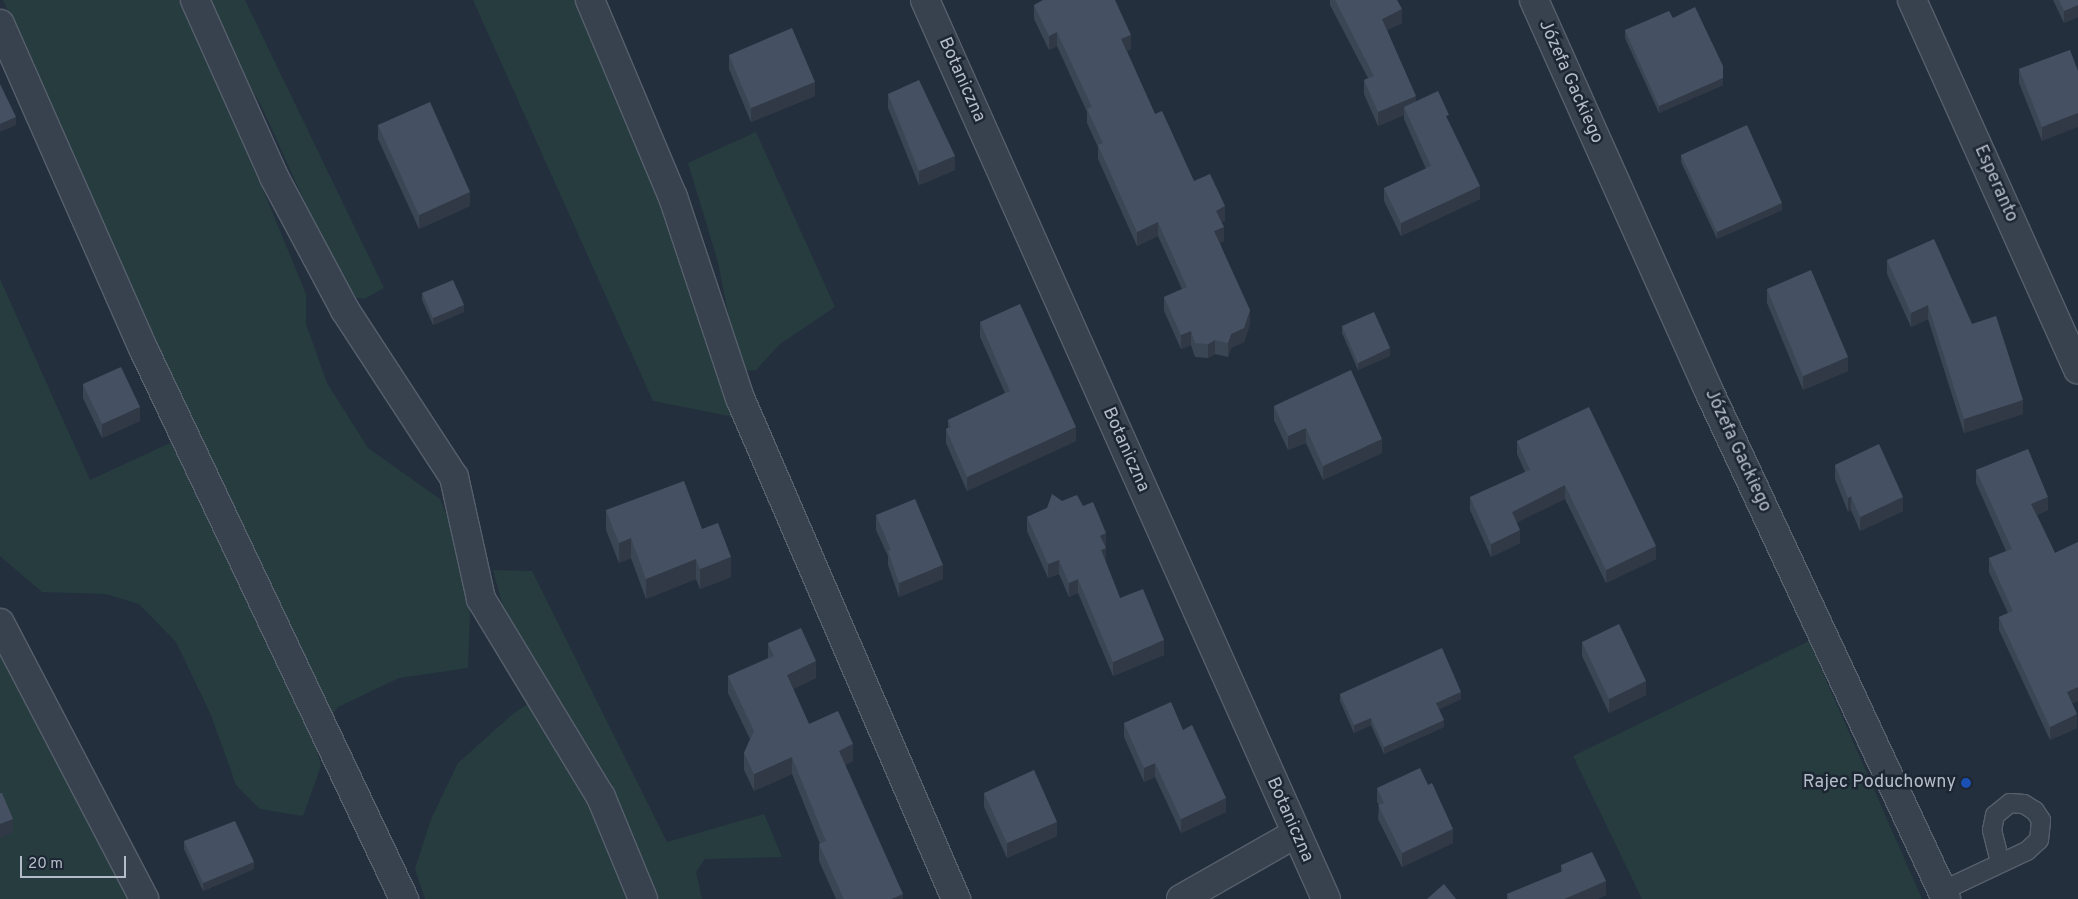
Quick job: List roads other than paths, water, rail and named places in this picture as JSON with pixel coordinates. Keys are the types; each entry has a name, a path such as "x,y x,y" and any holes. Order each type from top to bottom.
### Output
{"street":[{"path":"195,0 274,177 345,310 454,478 481,599 601,797 643,899"},
{"path":"590,0 673,197 740,398 956,899"},
{"name":"Botaniczna","path":"926,0 1295,834 1326,899"},
{"name":"Józefa Gackiego","path":"1534,0 1712,398 1944,895"},
{"name":"Esperanto","path":"1912,0 2078,369"},
{"path":"0,24 148,357 404,899"},
{"path":"0,623 16,660 144,899"},
{"path":"1181,899 1295,834"}],"lane":[{"path":"1944,895 2000,863"}],"place":[{"name":"Rajec Poduchowny","path":"1966,783"}]}
